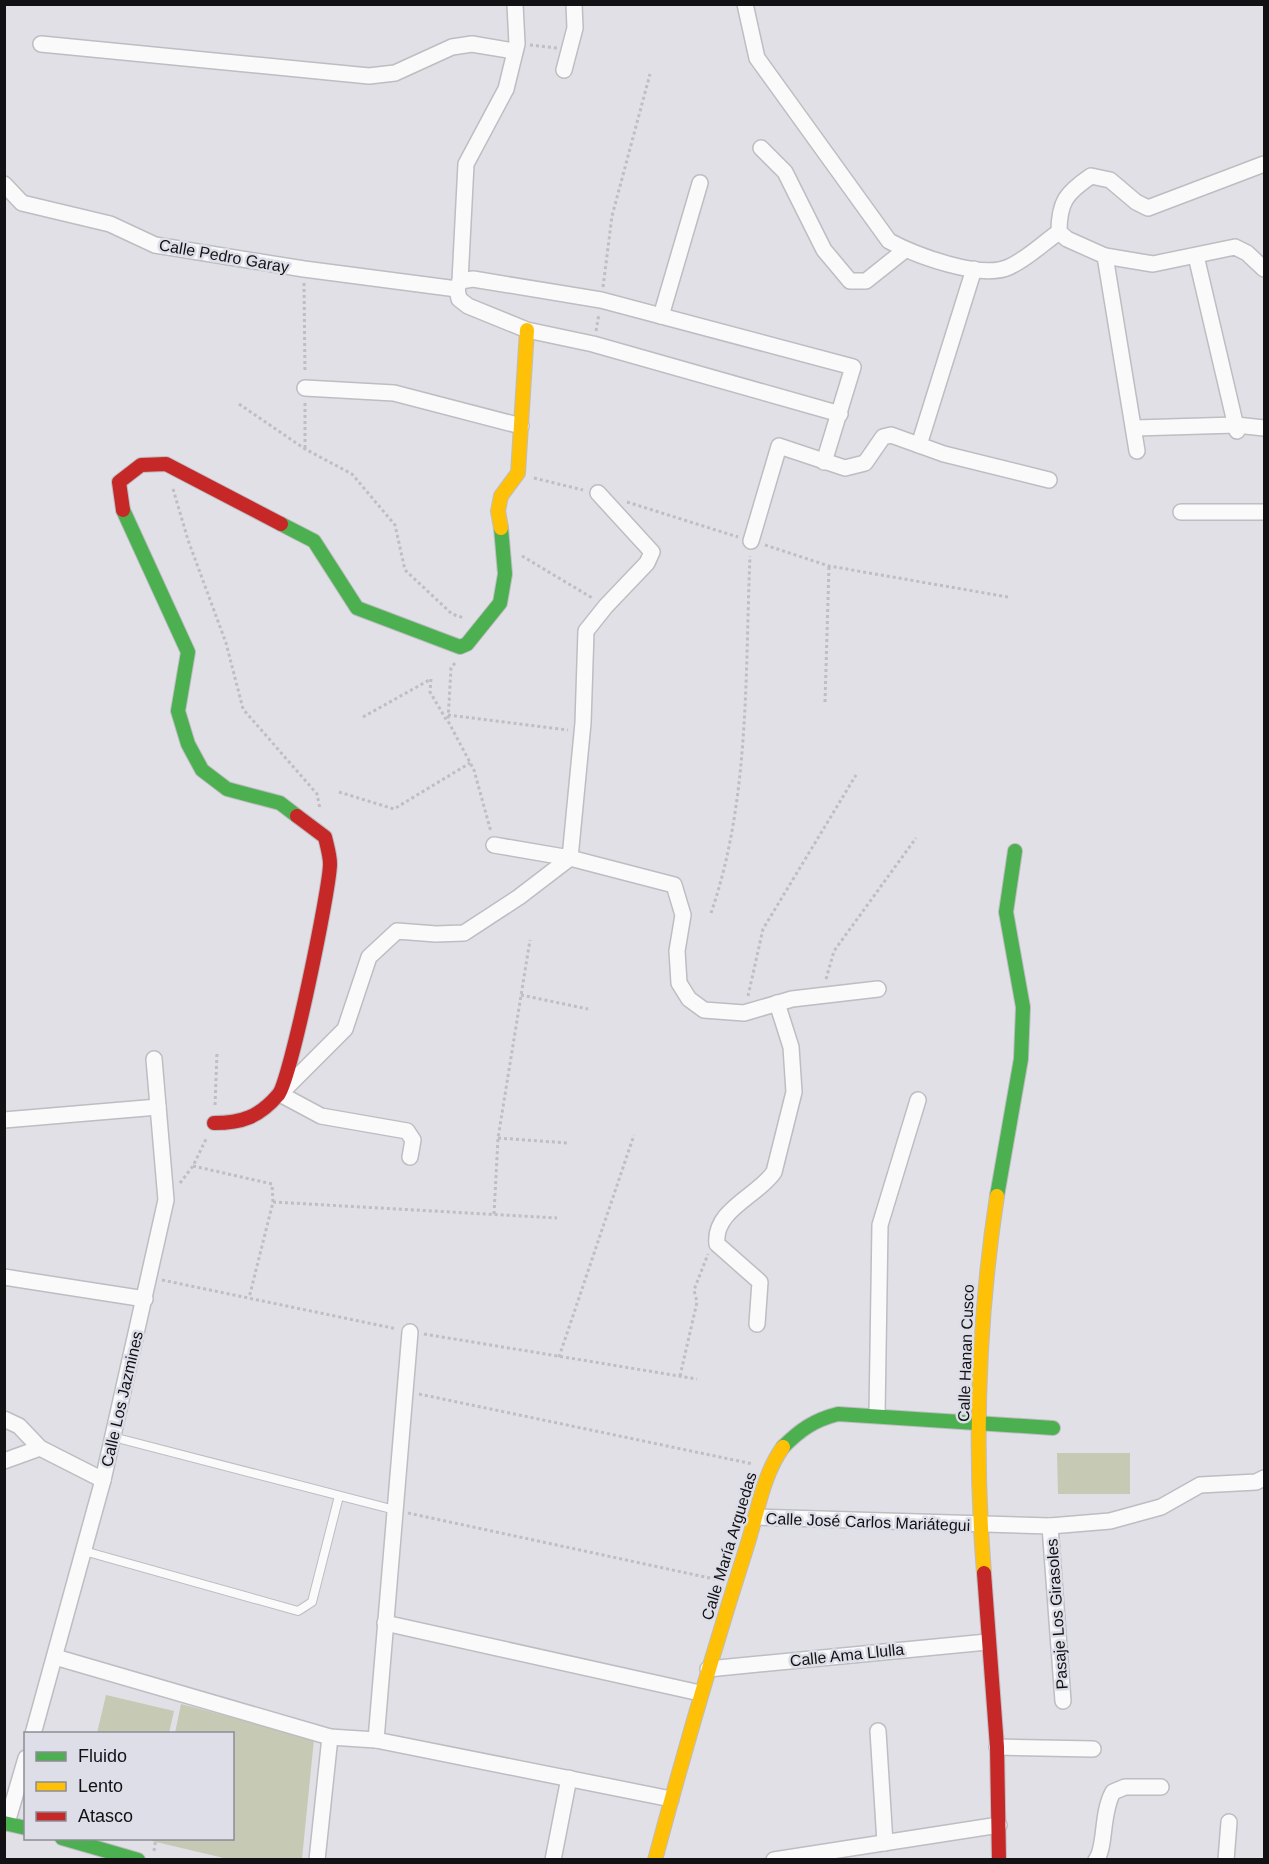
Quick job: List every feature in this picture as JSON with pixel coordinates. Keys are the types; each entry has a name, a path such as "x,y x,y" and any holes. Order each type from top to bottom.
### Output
{"street":[{"path":"515,4 515,47 506,89 466,164 458,285 463,303 527,330 593,345 840,414 824,462"},
{"path":"564,70 575,28 574,4"},
{"path":"745,4 757,58 889,241 917,256 974,269 1008,268 1059,232"},
{"path":"41,44 369,76 395,73 444,51 472,44 515,47"},
{"path":"761,148 785,172 824,250 850,281 866,281 905,249"},
{"path":"1264,164 1148,208 1136,202 1110,180 1091,176 1068,191 1059,215 1059,232 1067,240 1105,256 1153,264 1235,247 1247,253 1264,269"},
{"path":"661,316 700,183"},
{"name":"Calle Pedro Garay","path":"4,184 22,203 110,224 155,245 304,269 458,285 473,279 601,300 853,367 840,414"},
{"path":"1196,255 1236,428"},
{"path":"1105,256 1137,451"},
{"path":"919,444 974,269"},
{"path":"280,1094 311,975 330,864 325,837 280,802 227,789 202,770 188,744 178,711 188,652 122,507 118,482 141,465 166,464 314,541 357,608 460,647 467,644 500,603 505,574 504,546 498,511 501,495 518,473 527,330"},
{"path":"305,388 394,393 521,426"},
{"path":"1135,428 1264,428"},
{"path":"751,541 779,446 845,468 865,463 883,437 891,435 944,454 1049,480"},
{"path":"214,1123 238,1122 251,1117 280,1094 345,1029 369,957 397,932 464,933 519,897 570,858 582,731 586,631 606,606 647,563 652,552 598,493"},
{"path":"1181,512 1264,512"},
{"path":"494,845 570,858 674,885 683,915 677,951 679,983 689,999 704,1010 727,1014 744,1013 777,1003 878,989"},
{"name":"Calle Hanan Cusco","path":"999,1860 997,1747 987,1642 980,1526 980,1424 985,1276 1007,1131 1021,1059 1023,1007 1006,912 1015,851"},
{"path":"758,1324 760,1282 717,1244 716,1236 728,1213 768,1181 774,1172 794,1092 791,1047 777,1003"},
{"name":"Calle Los Jazmines","path":"34,1732 104,1480 166,1200 154,1059"},
{"path":"280,1094 321,1116 406,1131 411,1135 412,1140 410,1157"},
{"path":"877,1414 880,1225 918,1100"},
{"path":"4,1120 158,1107"},
{"path":"4,1277 145,1299"},
{"path":"376,1740 410,1332"},
{"name":"Calle María Arguedas","path":"655,1860 700,1693 757,1517 770,1467 782,1448 800,1430 818,1419 838,1414 877,1414 980,1424 1053,1428"},
{"path":"4,1419 19,1426 40,1448 104,1480"},
{"path":"4,1461 40,1448"},
{"name":"Calle José Carlos Mariátegui","path":"757,1517 1050,1527 1110,1521 1161,1507 1200,1485 1256,1482 1264,1478"},
{"name":"Pasaje Los Girasoles","path":"1050,1527 1063,1701"},
{"path":"386,1623 700,1693"},
{"name":"Calle Ama Llulla","path":"708,1669 987,1642"},
{"path":"55,1657 330,1737 376,1740 671,1800"},
{"path":"878,1731 885,1842"},
{"path":"317,1860 330,1737"},
{"path":"997,1747 1093,1749"},
{"path":"24,1764 6,1823 24,1828"},
{"path":"553,1860 569,1778"},
{"path":"1096,1860 1101,1851 1104,1813 1113,1792 1125,1787 1161,1787"},
{"path":"1226,1860 1229,1822"},
{"path":"774,1860 999,1825"},
{"path":"66,1840 138,1860"}],"lane":[{"path":"113,1437 395,1510"},
{"path":"84,1551 298,1611 306,1608 312,1602 339,1496"}],"path":[{"path":"515,47 570,49"},
{"path":"593,345 612,216 650,74"},
{"path":"304,269 305,449"},
{"path":"238,404 305,449 352,474 395,525 405,570 452,614 482,626"},
{"path":"166,464 188,540 226,643 243,709 317,794 325,837"},
{"path":"711,913 724,875 739,780 751,541"},
{"path":"504,546 606,606"},
{"path":"825,702 830,566"},
{"path":"448,721 452,668"},
{"path":"363,717 432,679 430,692 470,763 494,845"},
{"path":"448,715 582,731"},
{"path":"339,792 394,809 470,763"},
{"path":"744,1013 763,929 856,775"},
{"path":"821,996 834,951 916,838"},
{"path":"494,1214 498,1138 530,940"},
{"path":"521,995 588,1010"},
{"path":"559,1356 634,1134"},
{"path":"498,1138 568,1143"},
{"path":"193,1166 272,1184 273,1202 249,1298"},
{"path":"273,1202 557,1218"},
{"path":"680,1376 697,1302 694,1290 708,1252"},
{"path":"405,1391 770,1467"},
{"path":"395,1510 735,1583"}],"green space":[{"path":"1057,1453 1130,1453 1130,1494 1058,1494"},
{"path":"106,1695 174,1711 169,1732 97,1732"},
{"path":"181,1704 314,1739 302,1859 228,1859 152,1841 234,1840 234,1732 175,1732"}],"traffic: fast":[{"path":"123,510 188,652 178,711 188,744 202,770 227,789 280,803 297,816"},
{"path":"281,524 314,541 357,608 460,647 467,644 500,603 505,574 501,528"},
{"path":"997,1196 1021,1059 1023,1007 1006,912 1015,851"},
{"path":"783,1447 808,1426 838,1414 1053,1428"},
{"path":"4,1823 24,1828"},
{"path":"69,1840 138,1860"}],"traffic: slow":[{"path":"501,528 498,511 501,496 518,473 527,330"},
{"path":"984,1573 979,1479 980,1384 986,1290 997,1196"},
{"path":"655,1860 761,1496 770,1471 783,1447"}],"traffic: jam":[{"path":"123,510 119,482 141,465 166,464 281,524"},
{"path":"214,1123 233,1122 257,1114 278,1095 284,1083 317,944 330,864 325,837 297,816"},
{"path":"984,1573 997,1747 999,1860"}]}
